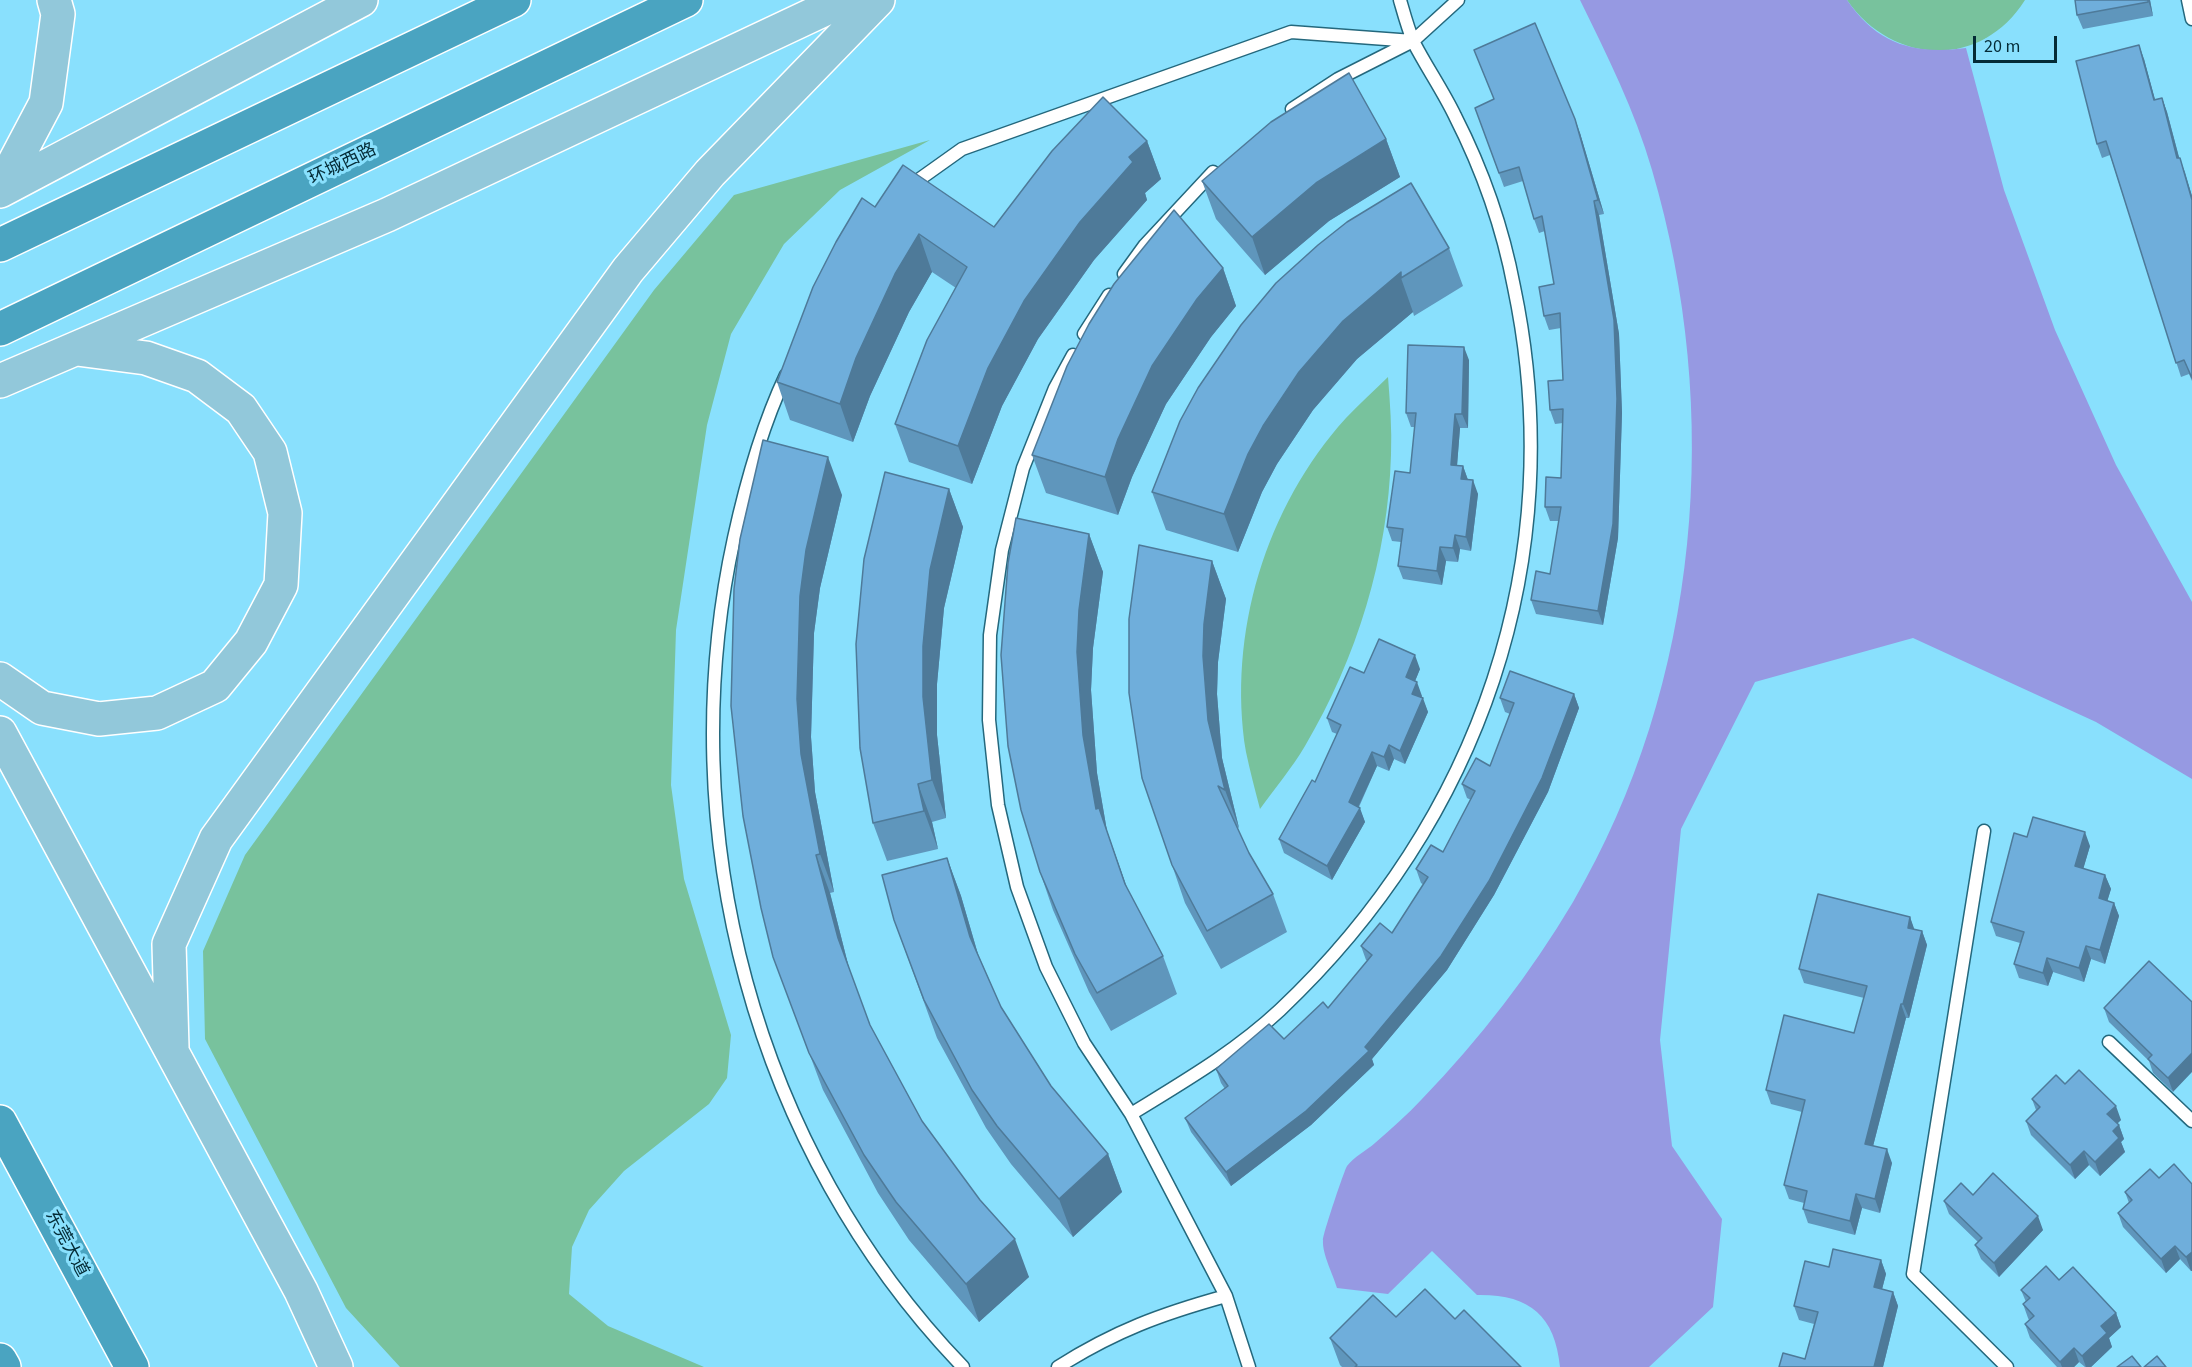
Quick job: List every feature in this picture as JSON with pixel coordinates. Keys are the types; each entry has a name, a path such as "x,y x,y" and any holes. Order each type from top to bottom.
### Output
{"highway":[{"path":"0,245 514,0"},
{"name":"环城西路","path":"0,329 686,0"},
{"name":"东莞大道","path":"0,1122 132,1367"},
{"path":"0,1360 4,1367"}],"main road":[{"path":"0,190 46,103 58,14 54,0"},
{"path":"0,190 361,0"},
{"path":"0,381 387,215 844,0"},
{"path":"172,1048 169,944 216,838 628,270 710,173 878,0"},
{"path":"0,679 42,708 99,719 158,713 215,686 251,642 281,585 285,513 270,452 241,409 197,376 146,358 75,349"},
{"path":"0,733 302,1291 336,1367"}],"lane":[{"path":"1131,1114 1207,1068 1277,1012 1340,950 1395,880 1442,804 1479,723 1507,639 1524,552 1532,463 1528,374 1514,286 1490,200 1456,118 1413,41 1400,0"},
{"path":"1284,114 1338,79 1413,41 1458,0"},
{"path":"2188,0 2192,19"},
{"path":"900,193 962,148 1291,32 1413,41"},
{"path":"1226,161 1202,182 1145,244 1095,314 1055,388 1023,468 1002,550 990,634 989,720 996,794 1017,887 1055,986 1084,1043 1131,1114 1226,1296 1249,1367"},
{"path":"793,359 779,389 746,485 724,584 713,684 713,784 724,885 746,984 778,1079 820,1170 872,1256 933,1336 963,1367"},
{"path":"1984,831 1913,1274 2007,1367"},
{"path":"2109,1041 2192,1121"},
{"path":"1058,1367 1095,1344 1159,1315 1226,1296"}],"green space":[{"path":"1847,0 2025,0 2007,23 1985,39 1961,48 1936,51 1911,47 1888,37 1866,22"},
{"path":"930,140 840,190 784,244 731,334 707,425 676,630 671,785 684,879 731,1035 727,1078 709,1104 624,1171 589,1210 572,1247 569,1294 608,1326 704,1367 400,1367 346,1308 205,1039 203,951 245,855 654,290 734,195"},
{"path":"1388,377 1391,436 1389,493 1384,531 1366,606 1340,678 1324,712 1300,754 1260,809 1246,752 1242,707 1242,662 1248,618 1259,574 1274,531 1294,491 1318,453 1346,418"}],"water":[{"path":"1580,0 1847,0 1871,27 1898,43 1930,50 1966,48 2004,190 2055,330 2116,465 2192,602 2192,779 2096,722 1913,638 1755,682 1681,829 1660,1040 1672,1146 1722,1219 1713,1307 1649,1367 1560,1367 1552,1334 1536,1311 1511,1299 1477,1295 1432,1251 1388,1294 1337,1288 1323,1246 1326,1227 1347,1166 1411,1111 1464,1053 1522,980 1573,902 1616,818 1649,729 1673,638 1687,544 1692,450 1688,355 1674,262 1652,170 1620,84"}],"building":[{"path":"2075,0 2148,0 2148,2 2077,15"},
{"path":"1535,23 1575,119 1598,200 1594,201 1614,320 1617,399 1613,524 1598,611 1531,600 1536,571 1550,574 1561,507 1545,507 1546,477 1561,478 1563,409 1550,410 1548,381 1563,380 1560,313 1544,316 1539,287 1554,284 1542,216 1534,219 1519,167 1499,173 1475,108 1494,99 1474,50"},
{"path":"2139,45 2154,100 2162,98 2177,158 2180,158 2192,200 2192,378 2184,360 2176,363 2106,141 2097,144 2076,61"},
{"path":"1349,73 1386,139 1316,183 1252,237 1202,181 1271,122"},
{"path":"1103,97 1147,141 1129,157 1133,162 1080,222 1024,301 988,368 958,446 895,424 927,340 967,267 919,234 895,274 856,358 840,404 777,382 813,287 862,198 875,207 903,165 994,227 1052,151"},
{"path":"1411,183 1449,248 1401,278 1401,272 1343,321 1299,372 1263,426 1248,454 1224,514 1152,492 1180,421 1198,388 1241,325 1276,283 1347,222"},
{"path":"1174,210 1223,268 1197,299 1152,366 1118,439 1105,477 1032,455 1067,366 1089,324 1114,284"},
{"path":"1408,345 1464,347 1462,414 1455,414 1451,465 1463,466 1461,479 1473,480 1466,537 1455,535 1453,548 1440,547 1437,571 1398,566 1403,529 1387,527 1395,471 1410,473 1416,413 1406,413"},
{"path":"763,440 828,457 806,550 800,596 797,699 801,754 820,854 816,855 838,938 870,1025 922,1121 980,1200 1015,1239 966,1284 896,1202 864,1155 809,1053 773,957 761,908 743,816 731,706 734,589 740,539"},
{"path":"885,472 949,489 930,570 923,646 923,697 932,780 918,784 924,811 873,823 860,748 856,644 864,559"},
{"path":"1016,518 1089,534 1079,610 1077,652 1083,735 1096,809 1099,808 1125,884 1163,956 1097,993 1075,954 1040,872 1021,810 1008,746 1001,655 1008,563"},
{"path":"1139,545 1212,561 1204,624 1203,656 1208,720 1225,790 1218,786 1249,853 1273,894 1207,931 1172,865 1142,778 1129,693 1129,619"},
{"path":"1379,639 1415,655 1406,677 1417,682 1412,694 1423,698 1400,751 1389,745 1384,757 1372,752 1349,802 1360,808 1327,866 1279,839 1312,780 1315,782 1341,725 1327,718 1350,667 1364,673"},
{"path":"1510,671 1574,694 1542,778 1489,881 1441,956 1365,1047 1369,1051 1306,1111 1226,1172 1185,1118 1228,1086 1216,1069 1269,1024 1284,1039 1323,1002 1328,1008 1372,955 1361,946 1380,923 1392,933 1428,877 1416,869 1431,845 1443,852 1475,791 1462,784 1476,758 1490,766 1514,703 1500,698"},
{"path":"2033,817 2085,832 2075,866 2105,875 2099,898 2114,903 2100,950 2086,946 2079,968 2047,958 2043,973 2014,964 2024,932 1991,922 2014,833 2027,837"},
{"path":"947,858 970,937 1001,1007 1051,1086 1108,1154 1059,1199 997,1126 972,1090 924,1000 894,920 882,875"},
{"path":"1818,894 1910,917 1908,928 1922,931 1865,1144 1887,1149 1875,1199 1856,1194 1850,1221 1803,1209 1807,1191 1784,1185 1805,1100 1766,1090 1784,1015 1854,1033 1867,986 1799,969"},
{"path":"2149,961 2192,1002 2192,1053 2168,1078 2148,1059 2152,1055 2104,1008"},
{"path":"2079,1070 2116,1106 2107,1114 2119,1125 2113,1131 2119,1138 2095,1162 2084,1151 2070,1165 2026,1121 2040,1107 2032,1099 2056,1075 2065,1084"},
{"path":"2174,1164 2192,1184 2192,1252 2186,1257 2175,1246 2161,1259 2118,1213 2132,1200 2125,1192 2150,1169 2159,1178"},
{"path":"1993,1173 2038,1216 1994,1263 1975,1245 1982,1238 1944,1201 1961,1183 1973,1195"},
{"path":"1833,1249 1881,1260 1874,1287 1893,1292 1874,1367 1779,1367 1783,1353 1805,1359 1818,1312 1794,1306 1805,1261 1829,1267"},
{"path":"2046,1266 2059,1280 2073,1267 2116,1313 2101,1326 2107,1333 2082,1356 2074,1348 2060,1362 2025,1324 2034,1316 2023,1304 2030,1298 2021,1290"},
{"path":"1425,1289 1455,1319 1464,1310 1521,1367 1355,1367 1357,1365 1330,1338 1373,1295 1396,1317"},
{"path":"2132,1356 2141,1367 2117,1367"},
{"path":"2157,1356 2166,1367 2144,1367"}]}
